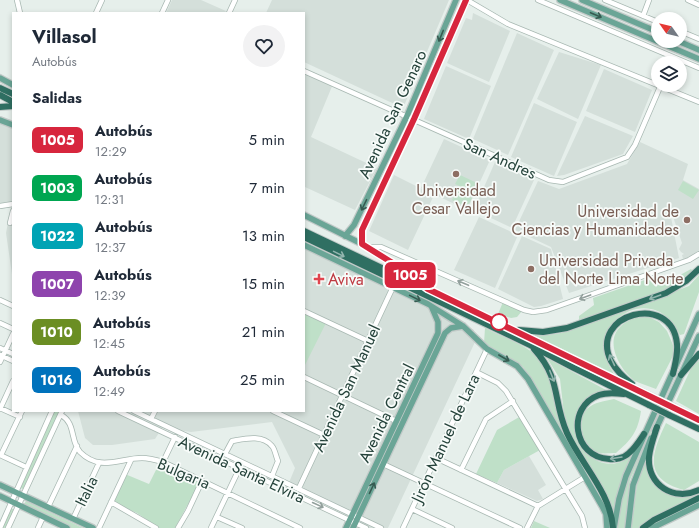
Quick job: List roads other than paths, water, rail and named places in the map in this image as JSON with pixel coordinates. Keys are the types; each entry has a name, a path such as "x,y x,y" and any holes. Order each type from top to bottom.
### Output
{"highway":[{"path":"0,88 12,94"},
{"path":"0,96 12,102"},
{"path":"0,107 12,106"},
{"path":"305,231 515,330 698,419"},
{"path":"305,237 530,345 699,430"},
{"path":"365,245 409,274 428,289"},
{"path":"515,330 543,332 567,328 666,293 686,281 699,269"},
{"path":"637,389 615,366 609,354 609,339 612,332 621,320 627,316 643,312 650,313 669,325 677,343 678,354 673,374"},
{"path":"530,345 546,363 554,379 567,433 602,494 613,518 614,528"},
{"path":"681,374 699,354"},
{"path":"627,394 611,393 600,395 585,405 580,411 577,427 581,442 590,453 603,459 610,459 623,457 629,453 644,434"},
{"path":"683,422 699,434"},
{"path":"657,427 649,456 652,475 656,483 672,493 686,495 699,490"},
{"path":"644,528 654,520 699,498"}],"main road":[{"name":"Avenida San Genaro","path":"345,236 352,229 407,116 456,0"},
{"name":"Avenida San Genaro","path":"365,245 362,230 414,119 467,0"},
{"path":"560,0 699,59"},
{"path":"583,0 651,29"},
{"path":"687,45 699,50"},
{"path":"0,78 12,84"},
{"path":"0,120 12,125"},
{"path":"381,171 388,174"},
{"path":"305,215 365,245"},
{"path":"305,245 393,287 432,308 463,326 487,349 517,366 528,378 602,506 606,514 607,528"},
{"name":"Avenida Central","path":"346,528 354,521 383,464 430,358 438,333 438,322 432,308"},
{"path":"614,528 623,486 644,434 673,374 699,314"},
{"name":"Avenida Central","path":"354,521 396,421 430,358 448,330 463,326"},
{"path":"628,528 633,485 643,455 699,336"},
{"path":"0,485 93,528"},
{"path":"0,496 67,528"},
{"path":"652,528 699,505"}],"street":[{"path":"17,0 20,12"},
{"path":"96,12 102,0"},
{"path":"162,12 168,0"},
{"path":"229,12 235,0"},
{"path":"467,0 508,24 651,83"},
{"path":"538,0 699,68"},
{"path":"605,0 651,19"},
{"path":"643,16 649,0"},
{"path":"688,0 699,5"},
{"path":"687,34 699,39"},
{"name":"San Andres","path":"305,71 549,180 563,182 627,157 636,145 658,92"},
{"path":"673,92 699,102"},
{"path":"0,206 12,204"},
{"path":"10,223 12,215"},
{"path":"365,245 381,247 524,310 533,312 547,310 674,265 699,254"},
{"name":"Avenida San Manuel","path":"299,488 393,287"},
{"path":"0,300 12,306"},
{"path":"305,311 368,341"},
{"path":"0,323 12,329"},
{"path":"0,362 1,356 12,336"},
{"path":"0,348 12,354"},
{"name":"Jirón Manuel de Lara","path":"403,528 487,349"},
{"path":"1,356 12,361"},
{"path":"476,372 501,386 513,401 583,519 585,528"},
{"path":"305,377 396,421"},
{"path":"12,383 0,408 20,417"},
{"path":"461,470 486,419 513,401"},
{"path":"22,412 0,455 26,467"},
{"path":"0,528 52,412"},
{"name":"Avenida Santa Elvira","path":"120,412 354,521 381,528"},
{"name":"Avenida Santa Elvira","path":"136,412 299,488 366,528"},
{"path":"151,419 154,412"},
{"path":"275,412 324,435"},
{"path":"8,528 61,413 69,422 77,446 81,453 99,463"},
{"path":"159,430 162,424"},
{"path":"163,462 175,437"},
{"path":"225,454 232,441 255,438 265,441 272,446 278,461 272,476"},
{"path":"48,507 77,446"},
{"name":"Bulgaria","path":"99,463 141,458 163,462 300,528"},
{"path":"436,458 538,506"},
{"path":"99,528 131,460"},
{"path":"211,528 243,462"},
{"name":"Italia","path":"73,519 99,463"},
{"path":"383,464 520,528"},
{"path":"528,528 538,506 585,477"},
{"path":"178,528 202,481"},
{"path":"111,502 156,528"},
{"path":"412,509 452,528"},
{"path":"217,516 242,528"},
{"path":"38,528 43,517"}],"place":[{"name":"Universidad Cesar Vallejo","path":"456,174"},
{"name":"Universidad de Ciencias y Humanidades","path":"687,220"},
{"name":"Universidad Privada del Norte Lima Norte","path":"531,269"},
{"name":"Aviva","path":"319,279"}]}
